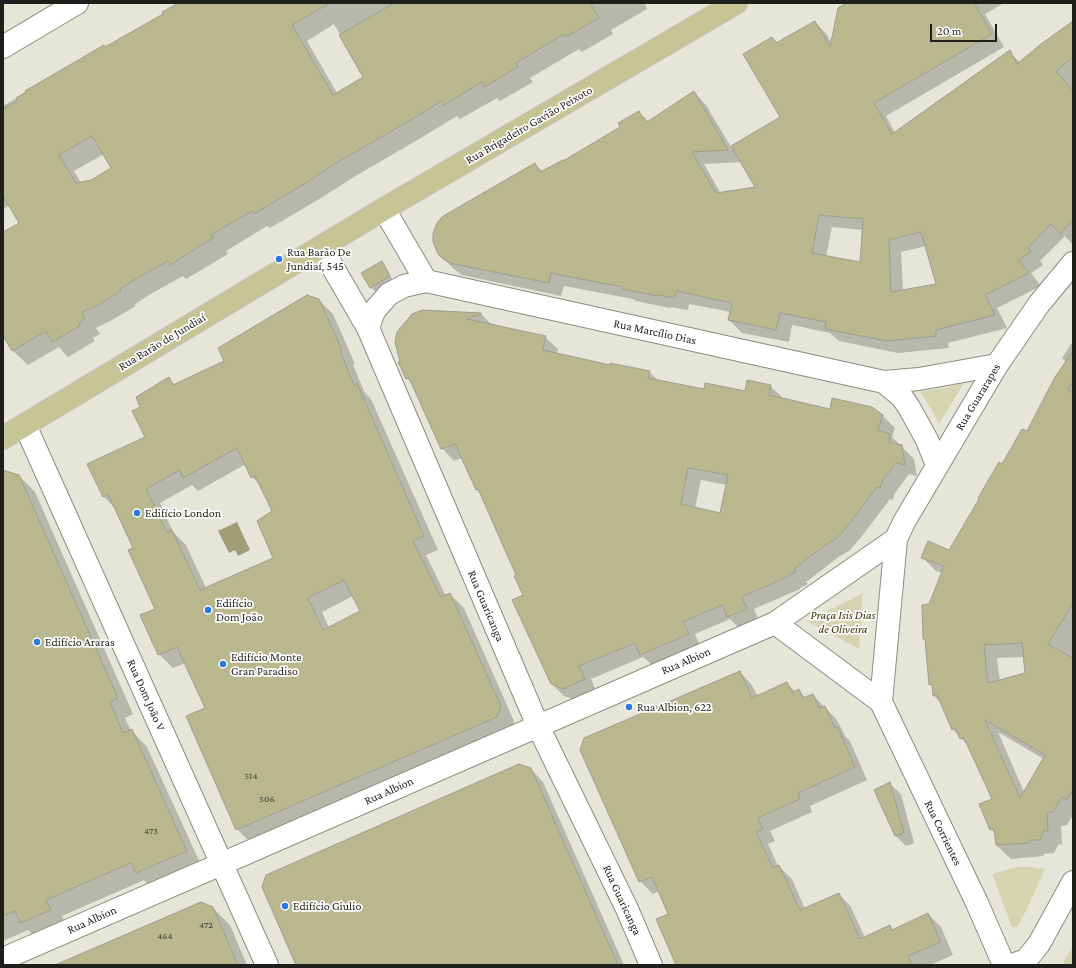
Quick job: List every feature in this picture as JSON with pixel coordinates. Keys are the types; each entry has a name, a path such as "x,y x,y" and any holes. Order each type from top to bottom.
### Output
{"main road":[{"name":"Rua Brigadeiro Gavião Peixoto","path":"321,247 736,3"},
{"name":"Rua Barão de Jundiaí","path":"3,438 321,247"}],"street":[{"path":"3,47 77,3"},
{"path":"384,209 426,281"},
{"name":"Rua Guaricanga","path":"321,247 368,328 538,726 627,908 651,965"},
{"name":"Rua Guararapes","path":"896,539 904,522 937,465 997,365 1039,304 1073,263"},
{"name":"Rua Marcílio Dias","path":"368,328 374,311 389,294 404,286 426,281 884,382 919,379 997,365"},
{"name":"Rua Marcílio Dias","path":"884,382 902,397 910,409 927,440 937,465"},
{"name":"Rua Dom João V","path":"25,425 267,965"},
{"path":"881,702 775,623 896,539"},
{"path":"881,702 896,539"},
{"name":"Rua Albion","path":"3,959 775,623"},
{"name":"Rua Corrientes","path":"881,702 977,903 1004,965"},
{"path":"1012,965 1026,960 1039,944 1073,882"}],"green space":[{"path":"964,383 939,424 931,408 920,392"},
{"name":"Praça Isis Dias de Oliveira","path":"863,593 859,649 807,621"},
{"path":"1017,867 1045,869 1017,927 1012,927 992,874"},
{"path":"1073,946 1073,965 1062,965 1067,956"}],"shaded area":[{"path":"237,522 250,550 238,556 235,550 229,553 218,531"}],"building":[{"path":"178,3 330,3 292,25 333,95 363,77 339,35 394,3 590,3 599,18 566,37 564,34 516,63 518,67 484,87 482,82 444,105 442,101 338,162 254,214 252,211 211,235 213,238 170,265 168,261 134,280 120,289 121,291 97,306 82,312 85,318 79,323 80,326 52,342 46,331 12,351 3,336 3,232 19,223 3,196 3,109 17,101 16,98 26,92 25,91 104,45 105,47 163,14 162,12","holes":["92,136 111,168 91,180 76,183 59,155"]},
{"path":"846,3 974,3 992,34 874,103 892,134 1010,50 1017,64 1041,44 1073,21 1073,57 1056,71 1073,91 1073,219 1061,234 1051,224 1028,248 1031,252 1019,260 1029,273 985,295 995,315 936,330 936,336 887,341 825,329 826,322 780,313 776,330 728,320 732,303 676,291 675,298 658,296 622,289 622,287 551,273 549,283 454,264 443,259 438,254 433,242 433,234 436,225 445,215 535,163 540,172 563,161 620,127 618,123 639,111 647,122 694,91 728,150 692,152 716,193 755,187 731,146 780,117 743,54 772,37 776,43 815,21 830,47 838,8","holes":["819,215 863,219 860,262 812,253","921,232 936,284 891,292 889,240"]},
{"path":"382,261 390,276 370,288 361,273"},
{"path":"307,295 319,299 342,350 340,351 354,385 357,383 424,536 413,541 441,597 450,593 501,706 497,717 236,830 186,716 205,708 177,647 158,655 140,615 155,609 128,550 133,548 108,494 103,497 87,464 145,437 132,411 140,407 136,397 169,377 173,385 224,361 218,348","holes":["237,448 251,478 255,476 272,511 257,521 273,558 200,590 172,530 167,532 146,489 180,470 183,478","344,580 360,611 323,630 308,598"]},
{"path":"422,310 481,313 467,319 546,336 543,350 610,365 610,363 650,371 648,378 704,389 705,383 745,391 747,380 771,385 769,395 830,409 832,398 872,407 883,415 878,430 890,434 889,442 902,445 905,465 896,463 883,480 880,488 877,487 837,538 794,569 796,572 742,597 747,609 727,617 722,605 683,622 689,634 640,655 635,643 579,666 585,679 563,689 551,684 512,600 523,595 514,576 516,575 478,489 476,490 455,444 441,449 409,378 406,379 398,362 400,362 395,342 397,332 412,314","holes":["688,468 728,475 720,513 681,504"]},
{"path":"1073,351 1073,382 1068,390 1073,393 1073,603 1048,644 1073,658 1073,789 1067,800 1062,797 1053,812 1047,812 1048,831 1044,831 1040,840 1030,840 1030,843 996,845 994,829 990,830 979,804 992,799 964,738 960,739 955,728 952,730 937,695 933,696 932,684 929,685 925,639 923,639 922,605 929,604 944,566 921,558 928,541 949,550 999,462 1002,464 1022,429 1027,431 1055,377","holes":["1022,643 1025,673 988,683 984,645","985,720 1045,755 1020,798"]},
{"path":"3,470 19,475 118,698 110,702 123,733 132,729 187,851 136,873 131,863 46,900 51,910 20,923 15,911 3,916"},
{"path":"740,671 752,698 787,682 792,693 799,689 803,698 813,694 819,708 825,706 835,728 838,727 855,767 798,793 800,799 758,818 763,829 756,832 773,868 779,865 800,910 839,893 860,939 890,925 892,930 928,913 941,942 908,956 912,965 676,965 656,919 668,914 652,877 639,882 580,750 584,738"},
{"path":"519,764 531,768 618,965 296,965 262,887 266,875"},
{"path":"890,782 904,833 895,836 874,790"},
{"path":"201,902 213,907 238,965 55,965"}],"place":[{"name":"Rua Barão De Jundiaí, 545","path":"279,259"},
{"name":"Edifício London","path":"137,513"},
{"name":"Edifício Dom João","path":"208,610"},
{"name":"Edifício Araras","path":"37,642"},
{"name":"Edifício Monte Gran Paradiso","path":"223,664"},
{"name":"Rua Albion, 622","path":"629,707"},
{"name":"Edifício Giulio","path":"285,906"}]}
